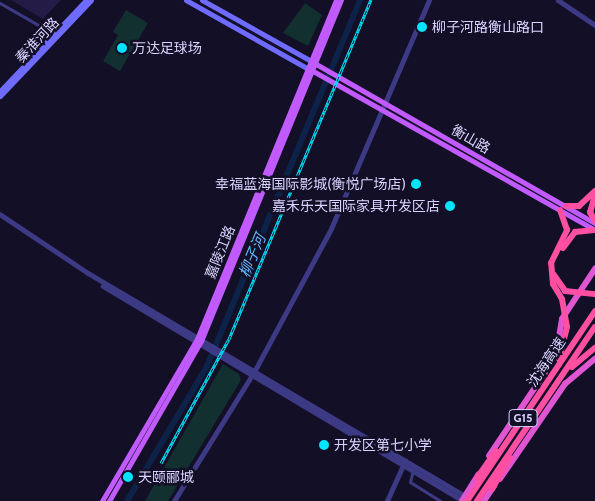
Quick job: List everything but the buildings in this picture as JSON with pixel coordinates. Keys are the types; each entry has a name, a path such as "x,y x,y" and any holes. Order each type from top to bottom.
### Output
{"highway":[{"path":"544,387 561,355 567,327 564,305 553,284 551,263 567,230 563,208 579,206 595,191"},
{"path":"595,195 590,212 595,222"},
{"path":"595,230 581,229 571,237 557,257 554,275 565,291 595,294"},
{"path":"464,499 544,374 558,348 562,319 595,269"},
{"name":"沈海高速","path":"464,499 530,409 595,311"},
{"name":"沈海高速","path":"477,501 595,327"},
{"path":"551,392 577,361 595,348"},
{"path":"484,501 565,384 595,359"},
{"path":"477,478 530,409"},
{"path":"492,489 536,414"}],"main road":[{"name":"秦淮河路","path":"0,91 86,0"},
{"name":"秦淮河路","path":"0,96 91,0"},
{"path":"186,0 333,83 563,208 595,230"},
{"path":"202,0 318,65"},
{"name":"嘉陵江路","path":"102,501 201,343 310,60 336,0"},
{"name":"嘉陵江路","path":"108,501 201,343 316,73 341,0"},
{"name":"衡山路","path":"318,65 563,208 595,222"}],"street":[{"path":"174,501 253,374 331,229 429,0"},
{"path":"558,0 595,25"},
{"path":"0,3 54,34"},
{"path":"0,215 88,273 201,343 405,461 464,499"},
{"path":"405,461 413,469 464,499"},
{"path":"387,501 405,461"},
{"path":"413,469 410,482 440,501"}],"green space":[{"path":"305,3 322,15 308,46 283,33"},
{"name":"万达足球场","path":"126,10 148,23 120,71 103,61 118,35 113,32"},
{"path":"223,364 239,374 241,380 168,501 145,501"}],"waterway":[{"name":"柳子河","path":"127,501 207,366 360,0"}],"railway":[{"path":"161,463 229,339 371,0"}],"place":[{"name":"柳子河路衡山路口","path":"422,27"},
{"name":"万达足球场","path":"122,48"},
{"name":"幸福蓝海国际影城(衡悦广场店)","path":"416,184"},
{"name":"嘉禾乐天国际家具开发区店","path":"450,206"},
{"name":"开发区第七小学","path":"324,445"},
{"name":"天颐郦城","path":"128,477"}]}
